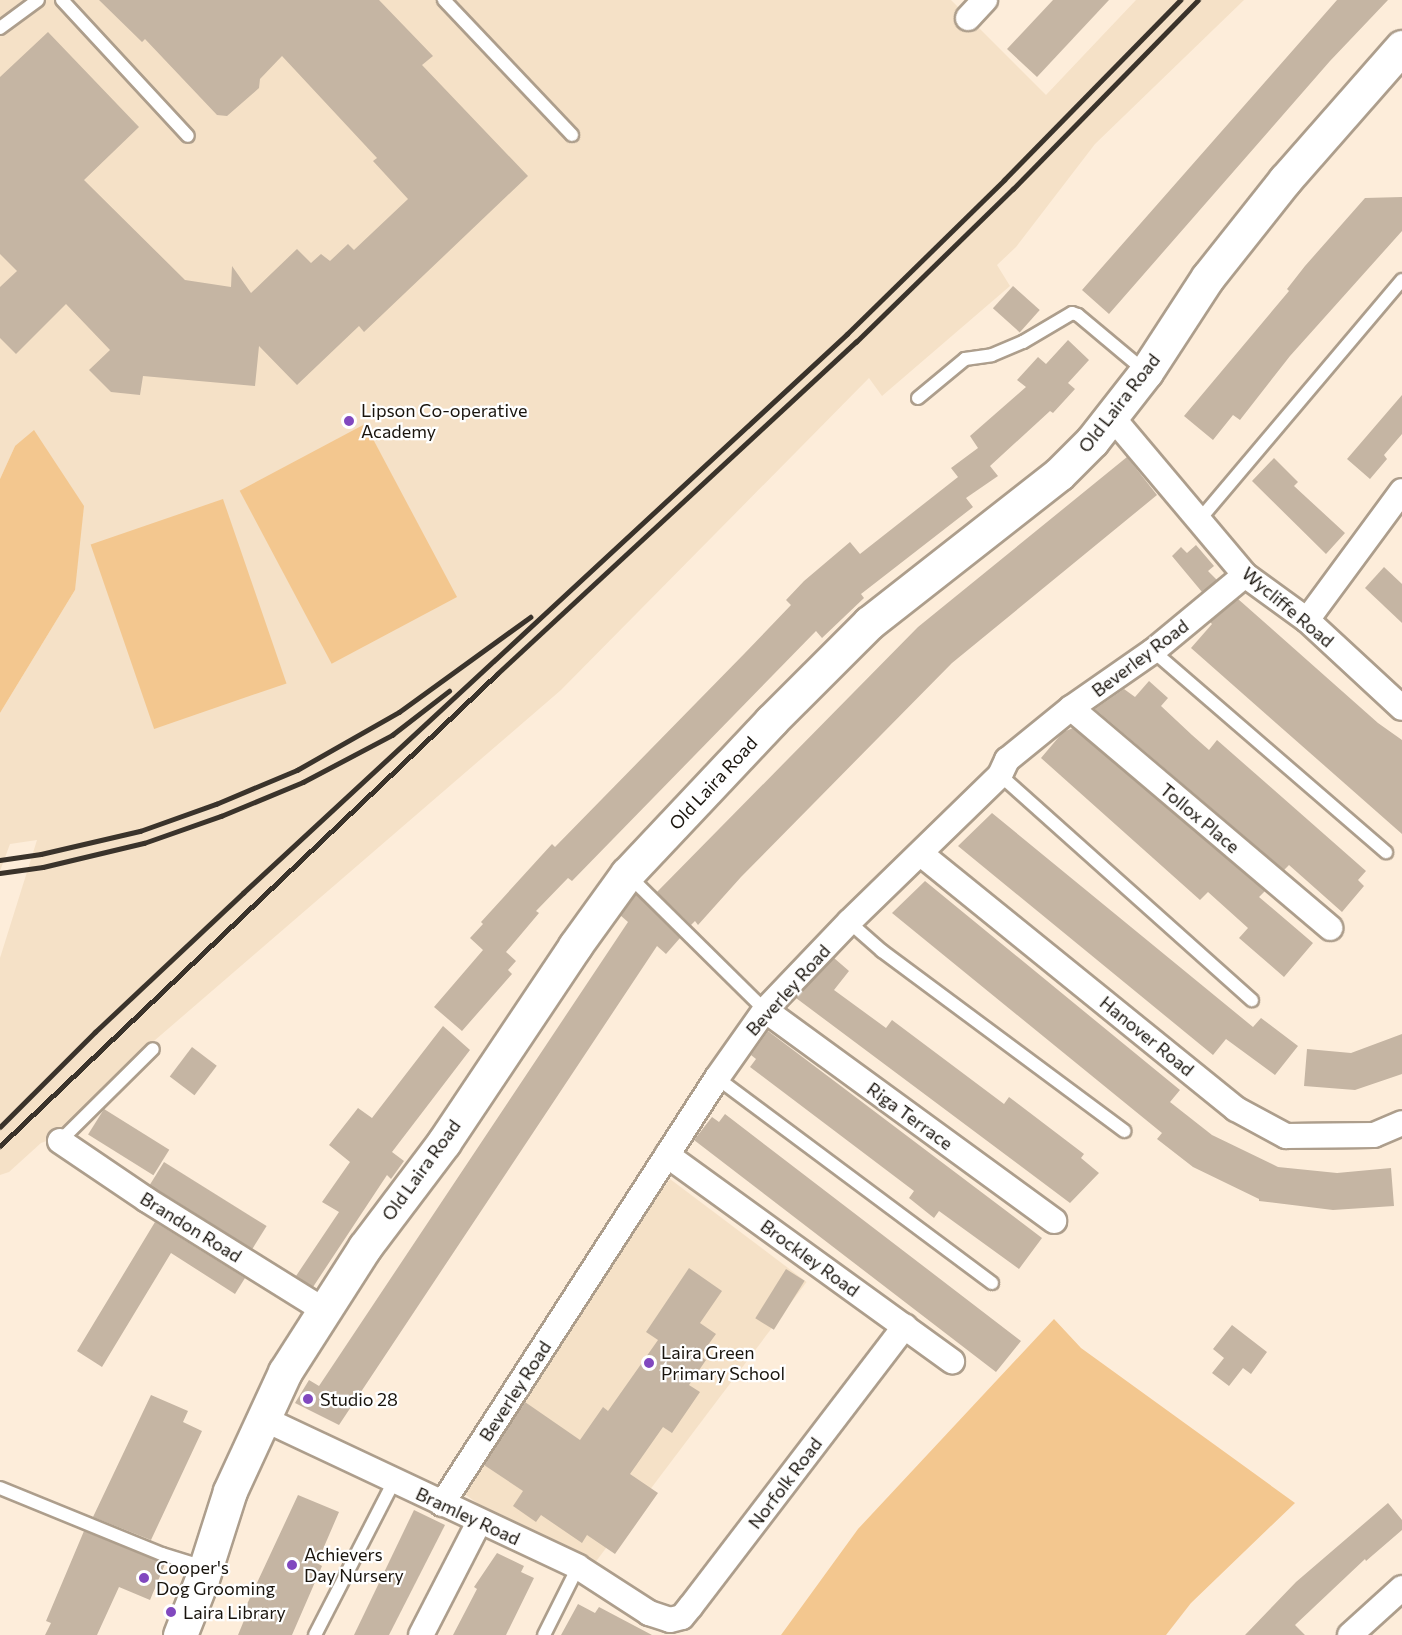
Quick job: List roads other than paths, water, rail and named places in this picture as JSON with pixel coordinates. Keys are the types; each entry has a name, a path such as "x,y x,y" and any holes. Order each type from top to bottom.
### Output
{"main road":[{"name":"Old Laira Road","path":"180,1635 230,1491 261,1418 285,1372 365,1247 444,1142 575,946 627,874 771,720 869,623 1059,474 1112,417 1146,372 1208,277 1285,180 1402,47"}],"street":[{"path":"968,18 985,0"},
{"name":"Wycliffe Road","path":"1112,417 1245,575 1307,620 1402,708"},
{"path":"1307,620 1402,491"},
{"name":"Beverley Road","path":"442,1504 666,1155 765,1010 849,922 1000,775 1007,760 1071,708 1152,651 1245,575"},
{"name":"Tollox Place","path":"1071,708 1330,928"},
{"name":"Hanover Road","path":"921,854 1236,1109 1286,1137 1374,1135 1402,1123"},
{"name":"Riga Terrace","path":"765,1010 1054,1221"},
{"name":"Brandon Road","path":"61,1141 147,1200 325,1311"},
{"name":"Brockley Road","path":"666,1155 952,1361"},
{"name":"Norfolk Road","path":"667,1628 682,1617 691,1606 904,1326"},
{"name":"Bramley Road","path":"261,1418 578,1567 649,1613 667,1628"},
{"path":"420,1635 479,1522"},
{"path":"1350,1635 1402,1588"}],"lane":[{"path":"0,28 38,0"},
{"path":"62,0 188,136"},
{"path":"444,0 572,135"},
{"path":"1200,519 1402,280"},
{"path":"918,398 965,359 992,355 1023,342 1072,313 1078,315 1146,372"},
{"path":"1152,651 1386,852"},
{"path":"1000,775 1252,1000"},
{"path":"627,874 765,1010"},
{"path":"849,922 882,951 1124,1131"},
{"path":"61,1141 153,1048"},
{"path":"717,1078 992,1283"},
{"path":"315,1635 394,1481"},
{"path":"0,1488 162,1554 205,1568"},
{"path":"544,1635 578,1567"}],"railway":[{"path":"0,1127 95,1032 243,893 847,334 1004,180 1180,0"},
{"path":"0,1146 497,674 856,342 1013,189 1198,0"},
{"path":"0,860 41,854 140,831 216,804 297,770 399,712 530,617"},
{"path":"0,873 43,867 144,843 221,816 303,782 392,735 449,691"}],"place":[{"name":"Lipson Co-operative Academy","path":"349,421"},
{"name":"Laira Green Primary School","path":"649,1363"},
{"name":"Studio 28","path":"308,1399"},
{"name":"Achievers Day Nursery","path":"292,1565"},
{"name":"Cooper's Dog Grooming","path":"144,1578"},
{"name":"Laira Library","path":"171,1612"}]}
